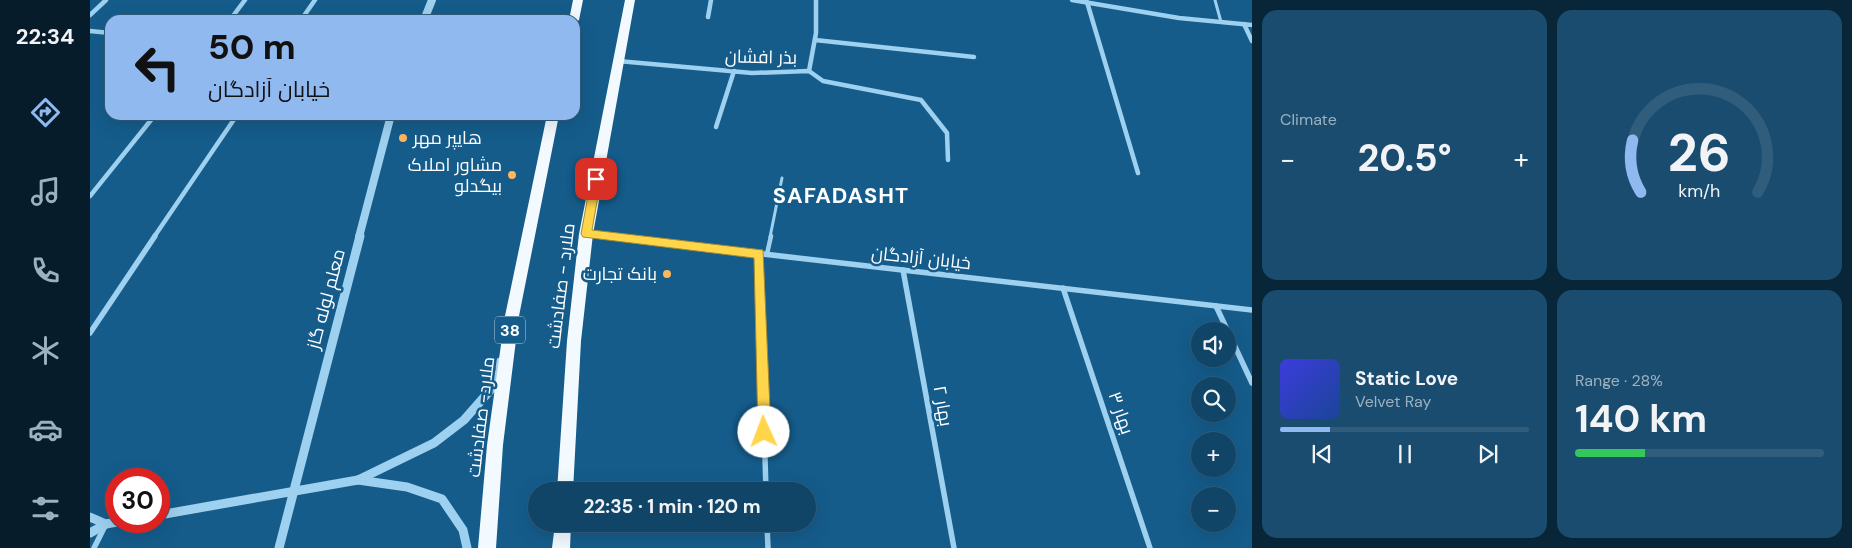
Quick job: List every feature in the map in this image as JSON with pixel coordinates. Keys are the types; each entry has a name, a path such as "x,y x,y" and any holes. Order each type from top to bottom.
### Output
{"highway":[{"path":"575,15 578,0"},
{"name":"ملارد - صفادشت","path":"566,482 574,341 586,234 617,61 630,0"},
{"name":"ملارد- صفادشت","path":"487,548 496,445 512,316 552,120"},
{"path":"561,548 562,532"}],"street":[{"path":"90,15 106,0"},
{"path":"234,15 245,0"},
{"path":"304,15 315,0"},
{"path":"426,15 432,0"},
{"path":"708,17 711,0"},
{"path":"809,71 815,40 816,0"},
{"path":"1072,0 1179,18 1252,25"},
{"path":"1087,2 1138,173"},
{"path":"1244,24 1252,41"},
{"path":"90,31 105,32"},
{"path":"815,40 974,57"},
{"name":"بذر افشان","path":"617,61 752,73 809,71 823,81 921,100 947,133 948,160"},
{"path":"716,127 734,71"},
{"path":"90,196 151,120"},
{"path":"90,334 234,120"},
{"name":"معلم لوله گاز","path":"279,548 390,120"},
{"name":"خیابان آزادگان","path":"586,234 1252,310"},
{"path":"759,254 766,482"},
{"name":"بهار ۲","path":"903,270 954,548"},
{"name":"بهار ۳","path":"1063,288 1150,548"},
{"path":"1216,306 1252,383"},
{"path":"358,480 434,443 464,420 493,387 512,316"},
{"path":"170,513 358,480 407,486 442,499 463,530 467,548"},
{"path":"90,517 105,524"},
{"path":"90,533 105,525"},
{"path":"94,548 105,526"},
{"path":"767,532 768,548"}],"lane":[{"path":"1214,0 1221,22"},
{"path":"767,254 782,178"}],"place":[{"name":"هایپر مهر","path":"403,138"},
{"name":"مشاور املاک بیگدلو","path":"512,175"},
{"name":"بانک تجارت","path":"667,274"}],"district":[{"name":"SAFADASHT","path":"841,195"}],"route":[{"path":"596,179 586,234 759,254 764,432"}]}
